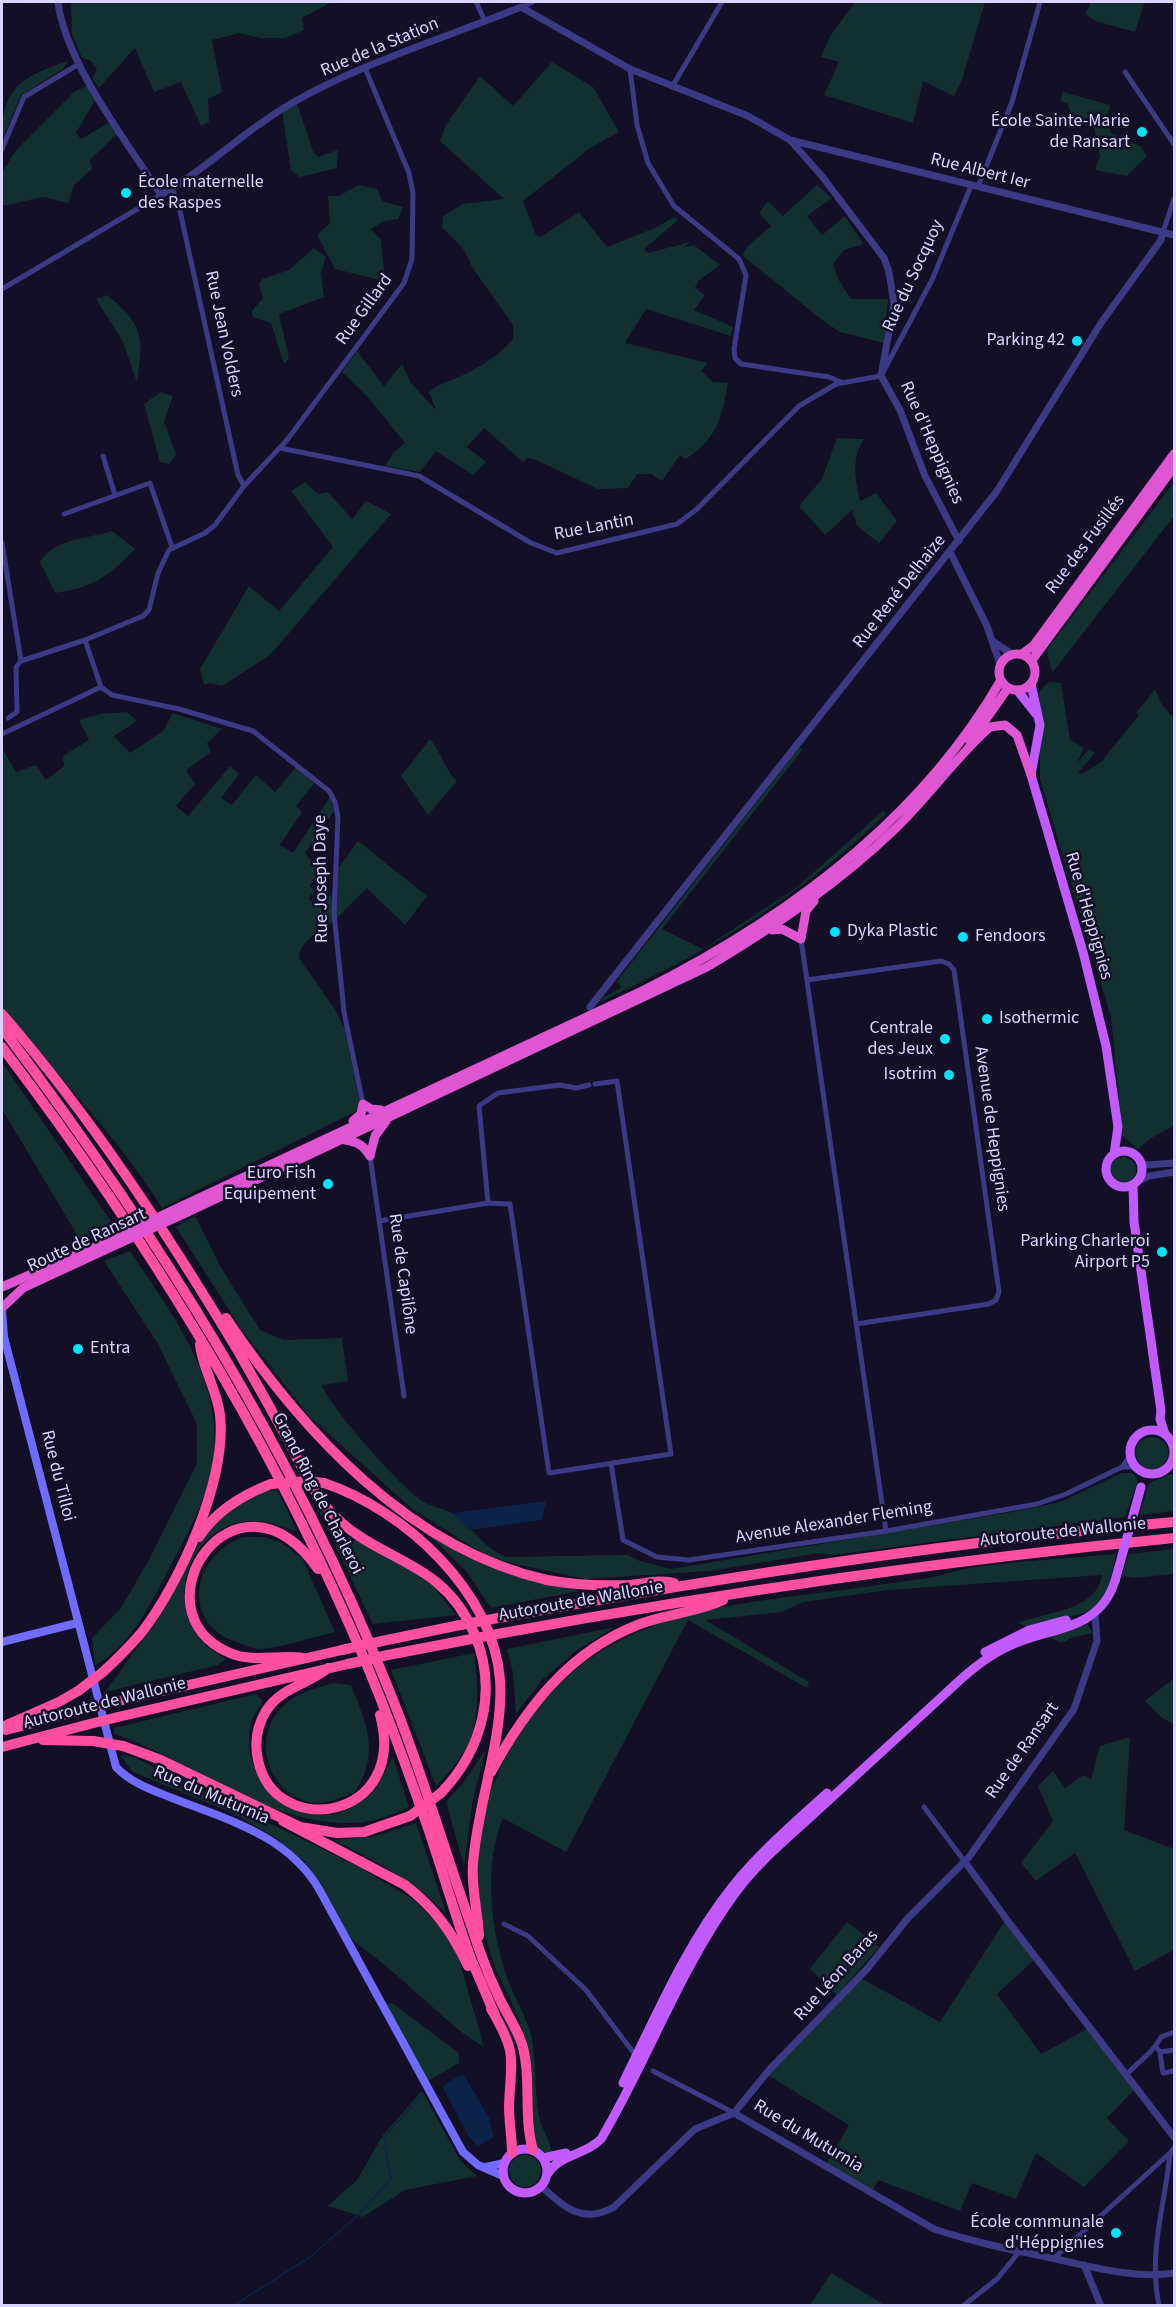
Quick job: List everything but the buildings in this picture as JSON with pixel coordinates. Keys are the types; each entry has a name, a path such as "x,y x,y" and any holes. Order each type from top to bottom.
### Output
{"highway":[{"name":"Rue des Fusillés","path":"1017,654 1034,645 1174,454"},
{"name":"Rue des Fusillés","path":"1032,660 1174,467"},
{"path":"370,1156 375,1136 386,1115 703,961 794,901 849,858 892,819 929,780 1009,686 1030,684 1036,670 1032,660 1017,654 1000,664 1009,686"},
{"path":"957,762 978,728 1009,686"},
{"path":"341,1135 707,968 767,931 818,896 896,828 988,728 1000,724 1017,735 1031,775"},
{"path":"767,931 782,928 801,939 806,911 818,896"},
{"path":"582,1019 590,1007"},
{"path":"2,1014 81,1111 204,1293 258,1385 305,1474 329,1510 358,1535 403,1558 436,1581 464,1613 474,1633 485,1680 484,1715 467,1762 441,1793 410,1815 364,1832 317,1831 283,1821"},
{"name":"Grand Ring de Charleroi","path":"2,1028 106,1170 178,1279 264,1424 342,1580 389,1688 437,1816 479,1949 524,2052 528,2132 533,2150"},
{"name":"Grand Ring de Charleroi","path":"2,1047 125,1218 254,1429 332,1585 380,1700 426,1821 471,1958 495,2014"},
{"path":"341,1135 362,1114 363,1104 386,1115"},
{"path":"341,1135 364,1147 370,1156"},
{"name":"Route de Ransart","path":"2,1309 23,1288 103,1247 341,1135"},
{"name":"Route de Ransart","path":"2,1289 103,1247"},
{"path":"2,1289 2,1309"},
{"path":"204,1293 222,1312 284,1397 328,1445 376,1489 435,1532 480,1557 548,1580 593,1586 668,1581 682,1586"},
{"path":"2,1729 59,1702 104,1672 143,1630 186,1554 210,1498 220,1456 220,1413 211,1377 200,1349 198,1335"},
{"path":"186,1554 205,1528 225,1508 254,1491 271,1484 307,1481 324,1483 353,1492 399,1522 444,1564 478,1608 494,1647 500,1680 496,1732 485,1783 473,1866 479,1949"},
{"name":"Autoroute de Wallonie","path":"2,1729 303,1658 498,1618 682,1586 912,1552 1174,1521"},
{"path":"303,1658 286,1655 243,1657 226,1651 210,1640 196,1622 191,1605 190,1586 195,1568 208,1548 224,1535 245,1528 267,1528 295,1542 332,1585"},
{"name":"Autoroute de Wallonie","path":"2,1747 118,1717 328,1668 503,1633 738,1592 949,1562 1173,1538"},
{"path":"485,1783 512,1733 531,1705 549,1685 585,1654 639,1624 718,1602 738,1592"},
{"path":"328,1668 316,1678 286,1690 275,1700 266,1710 257,1733 256,1754 262,1773 273,1789 287,1801 314,1809 334,1808 354,1801 369,1789 378,1776 384,1754 380,1700"},
{"path":"28,1740 93,1741 123,1746 161,1760 405,1885 426,1902 451,1932 509,2041 513,2057 509,2105 512,2153"}],"main road":[{"name":"Rue d'Heppignies","path":"1030,684 1039,717 1040,735 1031,775 1083,952 1106,1046 1118,1127 1130,1153"},
{"path":"1009,686 1039,717"},
{"name":"Rue d'Heppignies","path":"1114,1154 1118,1127"},
{"path":"1134,1222 1121,1187 1110,1181 1106,1170 1114,1154 1130,1153 1141,1163 1136,1183 1134,1222 1161,1411 1160,1419 1151,1430 1134,1438 1130,1456 1138,1469 1142,1485"},
{"path":"1121,1187 1136,1183"},
{"name":"Rue du Tilloi","path":"2,1309 3,1335 77,1623"},
{"path":"547,2175 543,2158 533,2150 518,2150 512,2153 504,2163 503,2176 506,2183 519,2192 527,2193 541,2186 555,2164 587,2151 601,2139 701,1943 737,1890 773,1851 962,1678 988,1658 1031,1636 1081,1623 1095,1614 1110,1596 1142,1485 1153,1474 1170,1465 1174,1451 1170,1437 1160,1419"},
{"path":"1151,1430 1170,1437"},
{"path":"1138,1469 1153,1474"},
{"path":"543,2158 551,2158 578,2148 594,2138 695,1941 732,1887 768,1847 957,1674 984,1653 1029,1630 1095,1614"},
{"path":"2,1642 77,1623"},
{"name":"Rue du Muturnia","path":"77,1623 116,1767 148,1789 270,1838 304,1867 343,1931 463,2152 473,2162 503,2176"},
{"path":"486,2168 504,2163"}],"street":[{"path":"58,2 60,22 79,64 161,195"},
{"path":"476,2 485,21"},
{"path":"521,7 533,2"},
{"path":"672,87 722,2"},
{"name":"Rue du Socquoy","path":"881,376 932,280 1012,102 1040,2"},
{"path":"521,7 630,69 748,116 790,140"},
{"name":"Rue de la Station","path":"2,289 172,189 278,111 365,68 521,7"},
{"path":"2,149 24,97 79,64"},
{"name":"Rue Gillard","path":"172,547 211,530 244,486 280,448 396,295 411,267 414,203 409,173 365,68"},
{"path":"630,69 637,125 648,163 674,206 739,259 744,267 746,275 735,358 741,364 829,377 841,382"},
{"path":"1125,72 1174,144"},
{"name":"Rue Albert Ier","path":"790,140 1174,235"},
{"name":"Rue d'Heppignies","path":"790,140 869,236 884,258 889,272 894,311 881,376 900,410 925,476 959,541"},
{"name":"Rue Jean Volders","path":"172,189 178,202 238,474 244,486"},
{"path":"1163,232 1174,199"},
{"name":"Rue René Delhaize","path":"590,1007 657,926 1007,477 1101,322 1161,240 1163,232"},
{"name":"Rue Lantin","path":"280,448 419,476 531,543 552,552 565,552 661,530 683,521 787,415 841,382 881,376"},
{"path":"104,456 116,495"},
{"path":"8,718 17,712 16,667 21,660 85,640 143,616 149,610 158,573 172,547 150,483 64,514"},
{"path":"2,543 21,660"},
{"path":"950,552 993,640 1000,664"},
{"path":"2,734 101,687 85,640"},
{"path":"993,640 1017,654"},
{"name":"Rue Joseph Daye","path":"101,687 112,695 179,709 253,731 329,791 335,802 338,817 334,914 344,1012 363,1104"},
{"path":"801,939 886,1531"},
{"name":"Avenue de Heppignies","path":"807,980 941,961 949,964 954,970 956,982 999,1292 996,1300 989,1304 856,1324"},
{"path":"379,1221 488,1203 510,1204 549,1473 671,1454 617,1081 576,1088 560,1085 498,1093 479,1106 488,1203"},
{"name":"Rue de Capilône","path":"370,1156 404,1396"},
{"path":"1141,1163 1148,1165 1174,1163"},
{"path":"1136,1183 1149,1176 1174,1172"},
{"name":"Avenue Alexander Fleming","path":"610,1463 623,1540 657,1557 689,1560 886,1531 1037,1504 1066,1494 1122,1467 1130,1456"},
{"name":"Avenue Alexander Fleming","path":"1122,1467 1138,1469"},
{"name":"Rue de Ransart","path":"965,1862 1074,1709 1097,1641 1095,1614"},
{"path":"924,1807 1010,1924 1174,2137"},
{"name":"Rue Léon Baras","path":"734,2113 770,2069 867,1969 908,1918 965,1862"},
{"path":"504,1924 528,1936 586,1990 636,2056"},
{"path":"1174,2032 1161,2037 1158,2050 1163,2073 1174,2071"},
{"path":"1127,2074 1141,2058 1158,2050 1174,2050"},
{"path":"654,2071 734,2113"},
{"name":"Rue du Muturnia","path":"541,2186 572,2212 587,2216 604,2213 614,2207 695,2129 734,2113 934,2229 965,2240 1084,2265 1153,2276 1174,2273"},
{"path":"1053,2259 1172,2150"},
{"path":"1159,2306 1153,2276 1172,2150"},
{"path":"963,2306 997,2279 1019,2252"},
{"path":"1084,2265 1101,2306"}],"green space":[{"path":"71,2 332,2 302,18 304,30 285,38 261,38 239,33 212,40 222,92 208,99 209,122 201,126 181,82 154,92 135,48 99,88 93,79 97,69 90,60 82,58 72,35"},
{"path":"855,2 985,2 962,80 954,96 923,81 913,123 824,95 839,62 821,57 830,36"},
{"path":"1091,2 1145,2 1135,32 1095,21 1085,14"},
{"path":"68,61 63,69 21,95 2,140 5,108 17,87 26,79"},
{"path":"552,62 593,87 619,132 590,148 523,201 536,235 541,237 579,212 607,247 655,228 674,217 678,220 644,249 648,253 690,242 684,247 694,245 720,265 698,281 695,288 705,295 694,310 733,327 731,336 646,309 625,343 708,363 701,371 713,382 728,383 716,427 705,443 686,459 680,455 662,481 651,474 637,474 628,488 598,489 534,459 527,458 523,462 484,428 467,447 486,462 473,475 436,451 420,472 385,466 393,453 405,443 366,395 342,372 357,351 384,386 402,364 411,383 436,410 429,392 486,362 513,339 513,325 472,267 464,250 442,227 443,216 463,204 504,199 440,141 446,125 480,76 513,106"},
{"path":"87,86 95,100 76,133 81,139 110,122 117,134 90,160 92,169 74,185 68,203 43,197 2,206 2,173 16,150 74,92"},
{"path":"1063,92 1110,105 1107,116 1111,133 1140,146 1147,156 1127,176 1095,170 1100,156 1094,127 1084,125 1074,118 1068,104 1060,101"},
{"path":"297,104 313,151 318,157 338,150 337,168 300,177 291,171 282,111"},
{"path":"358,185 377,189 382,201 403,207 398,219 384,221 371,229 381,240 385,281 335,269 317,235 330,223 328,196 339,196"},
{"path":"817,185 832,198 807,216 822,235 845,216 863,244 844,250 833,264 838,279 851,299 888,299 884,343 840,332 742,255 747,247 771,226 759,213 768,201 783,216"},
{"path":"314,248 326,257 321,272 324,297 279,314 289,358 284,364 271,323 253,317 252,311 263,298 259,285 262,279 289,270"},
{"path":"107,295 135,324 140,343 137,382 122,340 96,299"},
{"path":"161,392 173,396 164,422 176,454 169,464 160,462 144,404"},
{"path":"837,438 864,439 856,461 860,501 876,493 897,521 879,543 857,526 852,510 825,535 799,506 822,479"},
{"path":"305,482 318,494 328,492 352,519 366,501 391,514 270,655 222,686 210,683 204,685 200,669 249,586 279,611 333,547 291,491"},
{"path":"1174,482 1174,516 1052,673 1047,650"},
{"path":"112,531 135,549 117,567 91,584 55,593 40,562 46,554 72,540"},
{"path":"1049,682 1061,683 1070,740 1084,748 1077,763 1089,749 1095,753 1078,773 1082,774 1101,762 1139,715 1136,713 1155,689 1162,705 1174,718 1174,1126 1151,1138 1138,1149 1123,1136 1111,1017 1040,779 1039,692"},
{"path":"127,712 137,721 114,736 130,753 163,731 173,713 222,729 207,743 211,752 186,770 195,784 176,806 188,816 230,766 239,774 221,798 232,805 256,775 275,792 298,765 317,780 296,806 302,812 280,845 293,853 330,797 334,811 305,853 319,870 310,886 315,891 308,898 317,907 331,894 334,914 336,871 358,841 427,896 405,925 367,888 337,918 313,935 301,951 299,958 334,1008 345,1029 361,1109 162,1208 126,1156 86,1106 2,1010 2,748 16,772 36,765 46,780 64,766 63,756 89,740 79,720 100,714"},
{"path":"430,739 449,772 457,781 428,815 401,776"},
{"path":"800,747 803,749 662,929 703,949 796,888 883,811 886,814 819,872 751,920 716,942 679,963 600,1002 602,998 621,988 617,981"},
{"path":"2,1062 114,1226 82,1243 2,1109"},
{"path":"1123,1157 1132,1161 1136,1170 1132,1179 1123,1183 1114,1179 1110,1170 1114,1161"},
{"path":"195,1216 220,1266 260,1330 284,1340 342,1338 348,1381 322,1385 338,1411 367,1446 412,1493 426,1503 452,1513 489,1547 506,1557 627,1555 671,1569 1024,1510 1060,1502 1122,1473 1133,1473 1138,1480 1125,1517 833,1555 820,1553 709,1571 585,1579 502,1561 479,1551 411,1508 308,1415 240,1327 176,1227"},
{"path":"130,1251 163,1300 193,1353 212,1408 215,1438 212,1468 204,1496 165,1577 136,1627 117,1649 95,1665 92,1638 121,1608 151,1556 197,1463 197,1424 158,1344 104,1261"},
{"path":"1152,1437 1163,1442 1168,1453 1163,1464 1152,1469 1141,1464 1136,1453 1141,1442"},
{"path":"1170,1474 1174,1475 1174,1511 1140,1515 1149,1483"},
{"path":"266,1491 278,1491 297,1531 257,1521 232,1525 216,1533 202,1545 192,1561 186,1578 184,1596 187,1615 195,1632 205,1644 226,1659 218,1665 105,1692 161,1615 205,1532 229,1509"},
{"path":"316,1505 342,1534 398,1561 434,1587 456,1615 373,1624"},
{"path":"430,1536 579,1591 491,1608 466,1571"},
{"path":"264,1537 280,1542 302,1558 335,1632 278,1647 256,1649 219,1633 207,1621 200,1606 199,1590 203,1574 211,1559 224,1547 241,1538"},
{"path":"1174,1549 1174,1574 1132,1578 1122,1575 1129,1554"},
{"path":"1116,1554 1107,1594 1091,1611 1030,1628 1018,1623 1080,1603 1091,1596 1098,1587 1102,1575 888,1590 803,1602 781,1612 705,1620 809,1682 807,1688 688,1620 566,1852 503,1818 497,1836 491,1874 496,1934 508,1980 531,2035 539,2117 552,2155 537,2149 528,2047 522,2026 495,1967 487,1943 480,1904 478,1866 484,1815 494,1783 517,1738 549,1695 586,1662 626,1638 670,1621 716,1609 764,1600 928,1578 976,1567"},
{"path":"1087,1624 1093,1633 1073,1637 1062,1643 1044,1635"},
{"path":"615,1627 577,1650 542,1680 516,1714 513,1673 507,1649"},
{"path":"474,1653 477,1705 473,1730 463,1754 436,1786 391,1670"},
{"path":"1173,1679 1174,1724 1162,1718 1145,1701"},
{"path":"334,1683 351,1685 366,1726 369,1752 363,1778 355,1792 330,1801 315,1803 285,1790 275,1778 266,1748 267,1733 273,1718 289,1701 308,1691"},
{"path":"256,1694 263,1701 252,1721 249,1744 254,1765 264,1784 280,1799 298,1810 319,1815 340,1812 361,1802 371,1793 393,1757 409,1807 371,1821 333,1823 296,1816 258,1802 149,1748 114,1734 114,1728"},
{"path":"1130,1737 1124,1830 1174,1849 1174,1950 1135,1971 1075,1853 1036,1881 1021,1863 1053,1821 1038,1786 1053,1771 1065,1788 1083,1775 1091,1779 1100,1746"},
{"path":"486,1749 473,1799 464,1866 446,1802 465,1780"},
{"path":"120,1755 134,1757 361,1868 414,1900 442,1928 457,1952 484,2047 461,2032 386,1966 351,1939 321,1884 304,1861 276,1838 235,1814 133,1772"},
{"path":"416,1823 446,1913 393,1872 334,1840 372,1837"},
{"path":"1006,1919 1036,1958 997,1994 1041,2054 1091,2027 1137,2087 1107,2118 1129,2141 1084,2187 1036,2153 1016,2199 972,2183 960,2211 878,2180 871,2194 825,2166 849,2125 766,2074 859,1977 940,2022"},
{"path":"847,1922 879,1947 837,1995 810,1969"},
{"path":"392,2003 459,2053 459,2063 428,2081 386,2004"},
{"path":"422,2091 460,2160 477,2176 405,2190 363,2217 328,2206 357,2180 383,2135"},
{"path":"525,2155 536,2160 541,2171 536,2182 525,2187 514,2182 509,2171 514,2160"},
{"path":"831,2273 885,2305 810,2305"}],"water":[{"path":"546,1501 542,1520 469,1530 453,1513"},
{"path":"464,2075 489,2118 494,2137 478,2146 469,2137 443,2088 444,2085"}],"waterway":[{"path":"233,2306 310,2257 358,2215 391,2179 384,2137 423,2094"}],"place":[{"name":"École Sainte-Marie de Ransart","path":"1142,132"},
{"name":"École maternelle des Raspes","path":"126,193"},
{"name":"Parking 42","path":"1077,341"},
{"name":"Dyka Plastic","path":"835,932"},
{"name":"Fendoors","path":"963,937"},
{"name":"Isothermic","path":"987,1019"},
{"name":"Centrale des Jeux","path":"945,1039"},
{"name":"Isotrim","path":"949,1075"},
{"name":"Euro Fish Equipement","path":"328,1184"},
{"name":"Parking Charleroi Airport P5","path":"1162,1252"},
{"name":"Entra","path":"78,1349"},
{"name":"École communale d'Héppignies","path":"1116,2233"}]}
